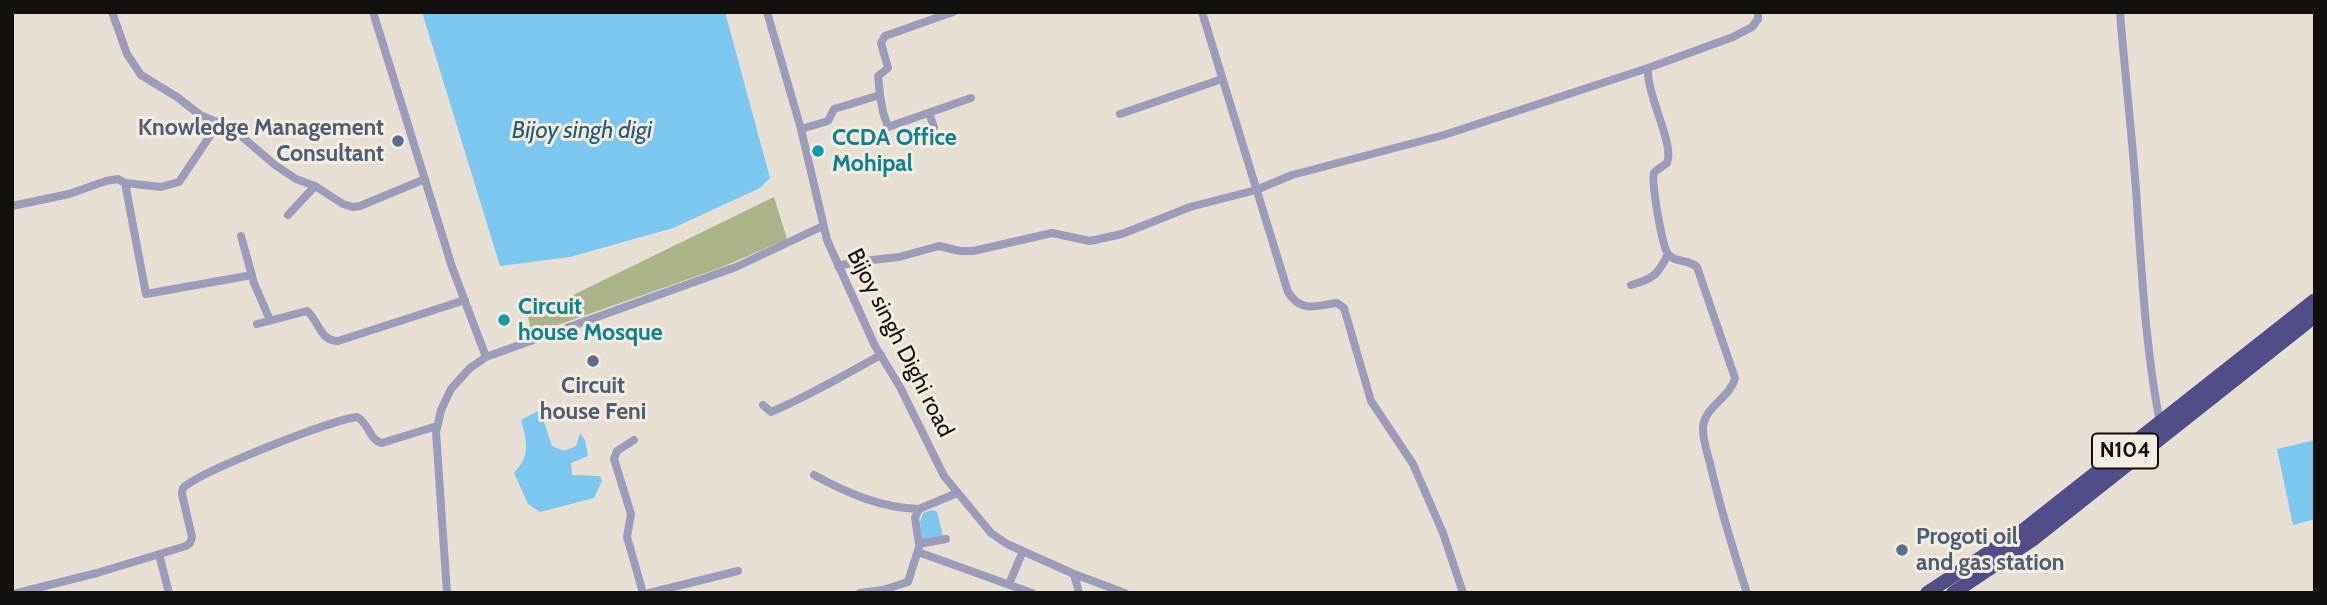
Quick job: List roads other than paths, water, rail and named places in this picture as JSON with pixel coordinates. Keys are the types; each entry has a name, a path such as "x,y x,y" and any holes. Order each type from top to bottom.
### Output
{"highway":[{"name":"N104","path":"1927,593 2026,528 2315,300"},
{"name":"N104","path":"1960,590 2032,540 2315,316"},
{"path":"1960,590 1968,566"}],"street":[{"path":"112,12 127,54 141,75 200,115 233,129 286,173 315,186 343,204 360,206 425,179"},
{"path":"373,12 425,179 486,357"},
{"name":"Bijoy singh Dighi road","path":"768,12 801,129 823,226 838,267 944,477 991,533 1007,544 1125,593"},
{"path":"953,12 885,36 881,43 888,68 878,76 883,112 888,127 971,98"},
{"path":"1202,12 1288,292 1294,303 1307,307 1338,303 1344,308 1371,401 1413,464 1443,533 1462,593"},
{"path":"838,267 855,262 899,257 939,246 973,251 1052,233 1090,241 1122,234 1143,223 1190,207 1256,190 1292,175 1444,135 1648,68 1733,37 1752,27 1758,19 1758,12"},
{"path":"2120,12 2137,204 2141,285 2160,424"},
{"path":"1631,285 1649,280 1657,273 1668,254 1653,179 1654,174 1667,163 1670,149 1656,114 1648,68"},
{"path":"1120,114 1222,79"},
{"path":"801,129 828,121 834,109 880,95"},
{"path":"929,113 934,127"},
{"path":"12,206 69,194 118,179 125,183 160,187 179,183 218,124"},
{"path":"125,183 146,294 252,275"},
{"path":"288,215 315,186"},
{"path":"447,593 437,426 451,389 470,368 486,357 736,267 823,226"},
{"path":"240,236 270,320"},
{"path":"1668,254 1677,260 1696,264 1733,371 1734,384 1711,408 1703,425 1703,434 1723,517 1747,593"},
{"path":"257,324 307,311 323,335 332,342 465,300"},
{"path":"763,405 771,412 803,395 817,391 881,355"},
{"path":"17,593 69,581 190,542 192,537 183,488 216,469 351,418 363,420 374,440 382,443 437,426"},
{"path":"634,440 617,450 614,459 631,514 627,537 643,593"},
{"path":"814,475 878,504 919,509 957,493"},
{"path":"860,593 883,590 908,582 919,548 915,518 919,509"},
{"path":"919,548 946,539"},
{"path":"919,548 1032,593"},
{"path":"1009,584 1023,551"},
{"path":"159,554 169,593"},
{"path":"649,593 738,571"},
{"path":"1074,574 1079,593"}],"water":[{"name":"Bijoy singh digi","path":"422,12 725,12 770,178 760,188 673,228 570,257 500,266"},
{"path":"540,410 552,446 564,451 576,446 580,433 585,440 588,456 571,463 572,475 600,476 602,481 594,498 540,512 528,504 514,473 523,460 526,448 521,420"},
{"path":"2315,440 2315,519 2293,525 2277,449"},
{"path":"932,510 937,512 943,536 922,540 920,522 923,513"}],"place":[{"name":"Knowledge Management Consultant","path":"398,141"},
{"name":"CCDA Office Mohipal","path":"818,151"},
{"name":"Circuit house Mosque","path":"504,320"},
{"name":"Circuit house Feni","path":"593,361"},
{"name":"Progoti oil and gas station","path":"1902,550"}]}
